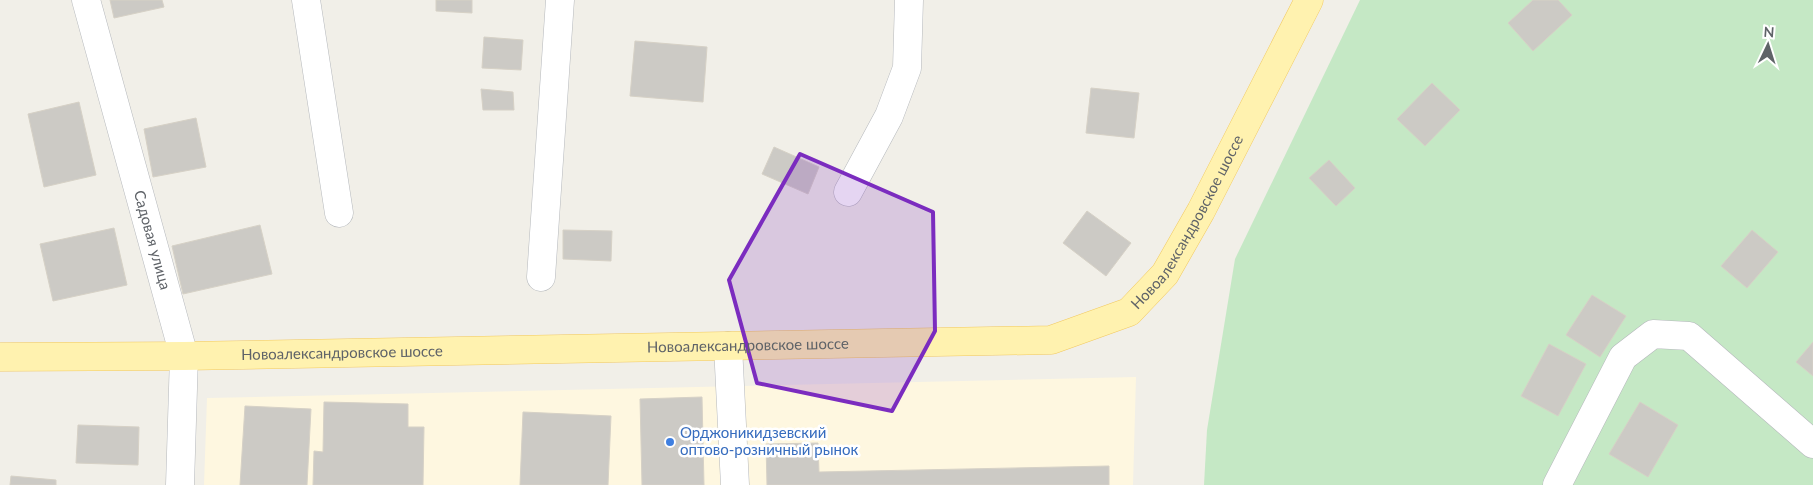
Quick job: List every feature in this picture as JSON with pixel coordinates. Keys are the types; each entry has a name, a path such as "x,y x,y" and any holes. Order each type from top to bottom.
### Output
{"main road":[{"name":"Новоалександровское шоссе","path":"0,357 184,356 1051,340 1129,312 1165,274 1197,219 1309,0"}],"street":[{"name":"Садовая улица","path":"86,0 184,356 180,485"},
{"path":"306,0 339,213"},
{"path":"540,277 560,0"},
{"path":"848,192 889,116 907,68 909,0"},
{"path":"1557,485 1623,357 1653,334 1689,336 1813,444"},
{"path":"728,346 736,485"}],"highlighted area":[{"path":"800,154 933,212 935,331 892,411 757,383 729,280"}],"shaded area":[{"name":"Орджоникидзевский оптово-розничный рынок","path":"1136,377 1133,485 204,485 207,398"}],"green space":[{"path":"1360,0 1813,0 1813,485 1204,485 1207,430 1235,259"}],"building":[{"path":"110,0 162,0 164,7 114,18"},
{"path":"436,0 472,0 472,13 436,11"},
{"path":"1533,0 1558,0 1572,15 1533,51 1508,23"},
{"path":"484,37 523,40 521,70 482,68"},
{"path":"635,41 707,47 703,102 630,96"},
{"path":"1432,83 1460,110 1425,146 1397,119"},
{"path":"1091,88 1139,93 1134,138 1086,133"},
{"path":"481,89 513,92 514,110 483,110"},
{"path":"79,102 96,175 44,187 28,114"},
{"path":"196,118 206,167 153,177 144,129"},
{"path":"774,147 819,167 808,194 762,174"},
{"path":"1329,160 1355,188 1336,206 1309,178"},
{"path":"1087,211 1131,243 1106,276 1063,243"},
{"path":"260,225 272,274 183,294 172,246"},
{"path":"114,228 127,285 53,301 40,244"},
{"path":"563,230 612,231 611,261 563,259"},
{"path":"1752,230 1778,252 1747,288 1721,266"},
{"path":"1592,295 1626,316 1600,357 1566,335"},
{"path":"1813,342 1813,376 1796,362"},
{"path":"1549,344 1586,364 1558,416 1521,396"},
{"path":"702,397 704,485 642,485 640,399"},
{"path":"324,402 408,404 408,427 424,427 423,485 313,485 314,451 323,452"},
{"path":"1640,402 1678,425 1648,477 1609,454"},
{"path":"245,406 311,409 307,485 240,485"},
{"path":"523,412 611,416 608,485 520,485"},
{"path":"78,425 139,427 138,465 76,463"},
{"path":"818,443 819,472 1109,466 1109,485 767,485 766,444"},
{"path":"11,476 56,480 56,485 10,485"}],"place":[{"name":"Орджоникидзевский оптово-розничный рынок","path":"670,442"}]}
